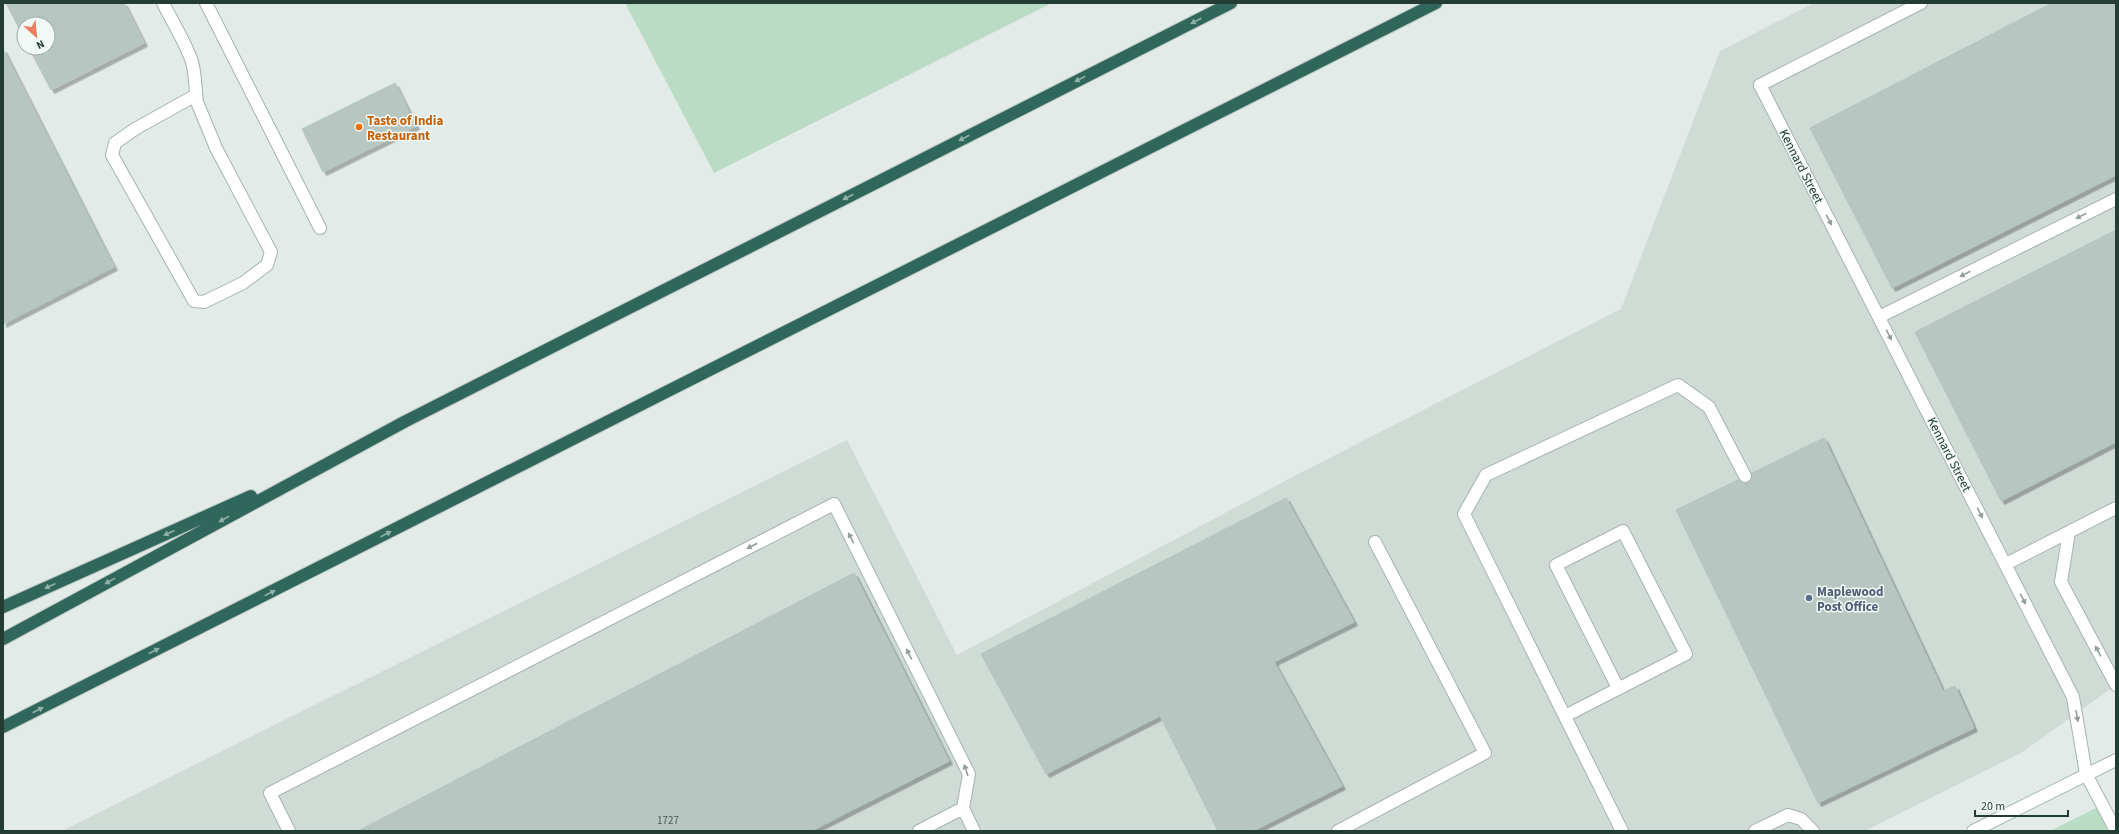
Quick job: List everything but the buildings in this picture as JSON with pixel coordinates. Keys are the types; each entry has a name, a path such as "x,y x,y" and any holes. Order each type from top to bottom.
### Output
{"highway":[{"path":"3,639 332,460 1231,3"},
{"path":"3,727 1436,3"},
{"path":"3,607 332,460"}],"street":[{"path":"163,3 192,60 197,102 216,148 271,252 267,265 243,283 204,302 194,301 112,155 115,143 196,95"},
{"path":"206,3 320,228"},
{"name":"Kennard Street","path":"1921,3 1760,85 2074,697 2086,774 2116,831"},
{"path":"1879,317 2116,199"},
{"path":"1622,831 1464,514 1486,475 1678,385 1709,407 1745,476"},
{"path":"289,831 270,793 834,504 969,774 963,808 974,831"},
{"path":"2006,564 2116,508"},
{"path":"1565,716 1686,654 1623,531 1556,565 1618,688"},
{"path":"2069,532 2061,582 2116,685"},
{"path":"1338,831 1485,753 1375,542"},
{"path":"1973,831 2116,760"},
{"path":"919,831 963,808"},
{"path":"1755,831 1788,815 1800,819 1813,831"}],"shaded area":[{"path":"1814,3 2116,3 2116,685 2021,753 1865,831 62,831 847,440 957,655 1306,470 1621,309 1720,51"}],"green space":[{"path":"625,3 1052,3 714,173"},
{"path":"2102,805 2114,831 2050,831"}],"place":[{"name":"Taste of India Restaurant","path":"359,127"},
{"name":"Maplewood Post Office","path":"1809,598"}]}
